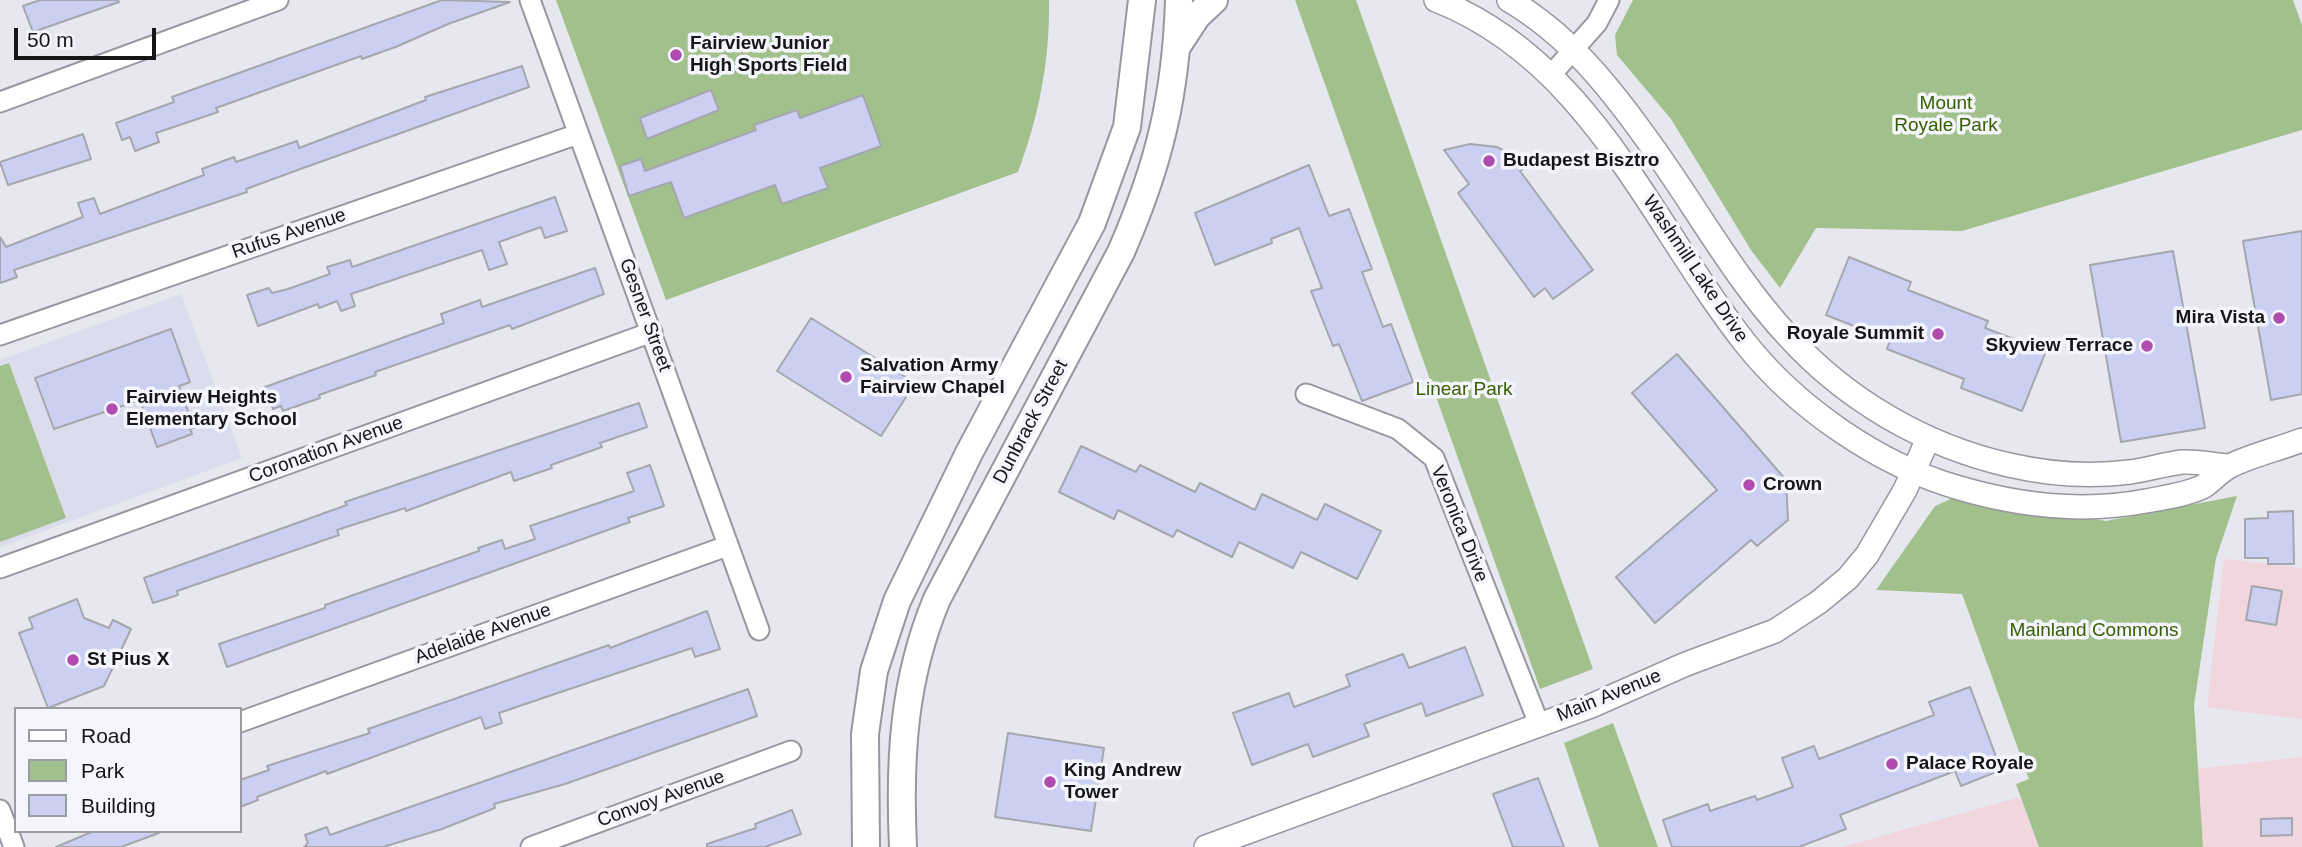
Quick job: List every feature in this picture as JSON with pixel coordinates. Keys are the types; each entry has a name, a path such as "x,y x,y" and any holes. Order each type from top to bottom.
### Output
{"main road":[{"name":"Dunbrack Street","path":"866,847 865,734 874,671 893,612 969,453 1092,223 1127,127 1142,0"},
{"name":"Dunbrack Street","path":"903,847 900,776 902,742 923,633 937,598 1121,253 1144,198 1162,144 1178,45 1179,0"},
{"path":"1178,45 1197,16 1214,0"}],"street":[{"path":"0,102 278,0"},
{"name":"Gesner Street","path":"530,0 759,630"},
{"name":"Washmill Lake Drive","path":"1436,0 1490,29 1551,75 1600,130 1702,284 1748,346 1777,378 1861,443 1914,472 1973,492 2018,502 2102,506 2145,502 2202,487 2229,466 2302,440"},
{"name":"Washmill Lake Drive","path":"1509,0 1574,50 1629,114 1741,275 1788,336 1853,394 1928,439 1967,454 2050,472 2090,475 2131,472 2183,462 2229,466"},
{"path":"1551,75 1597,23 1609,0"},
{"name":"Rufus Avenue","path":"0,335 578,134"},
{"name":"Coronation Avenue","path":"0,568 652,332"},
{"name":"Veronica Drive","path":"1306,394 1398,429 1434,458 1539,724"},
{"name":"Main Avenue","path":"1208,847 1591,706 1686,664 1775,631 1819,602 1848,578 1867,555 1914,472 1928,439"},
{"name":"Adelaide Avenue","path":"242,721 727,546"},
{"name":"Convoy Avenue","path":"531,847 791,751"},
{"path":"0,809 14,847"}],"shaded area":[{"name":"Fairview Heights Elementary School","path":"181,294 242,458 0,547 0,360"},
{"path":"2224,559 2302,568 2302,719 2207,707"},
{"path":"2302,757 2302,847 2203,847 2198,769"},
{"path":"2020,797 2039,847 1842,847"}],"green space":[{"path":"556,0 1049,0 1048,44 1037,109 1018,172 666,300"},
{"name":"Linear Park","path":"1295,0 1356,0 1593,669 1540,689"},
{"name":"Mount Royale Park","path":"1633,0 2293,0 2302,25 2302,130 1962,231 1816,228 1780,288 1751,250 1671,119 1617,55 1615,35"},
{"path":"9,363 66,518 0,542 0,366"},
{"name":"Mainland Commons","path":"2237,496 2216,558 2194,705 2203,847 2039,847 2016,784 2029,779 1962,594 1876,590 1935,506 1953,498 2106,521"},
{"path":"1613,723 1658,847 1599,847 1564,743"}],"building":[{"path":"40,0 119,2 33,32 23,6"},
{"path":"442,0 510,2 362,59 361,56 216,108 218,112 156,133 159,142 135,151 130,137 122,140 116,123 174,102 172,97"},
{"path":"522,66 529,87 246,189 247,192 14,270 17,277 0,283 0,237 6,247 83,217 78,203 94,198 100,214 204,175 202,169 234,157 236,162 297,141 299,148 426,100 425,97"},
{"path":"711,90 719,110 647,139 640,118"},
{"path":"863,95 881,146 820,168 828,188 782,204 775,185 684,218 671,182 629,196 620,166 641,159 645,171 756,130 754,125 797,110 800,118"},
{"path":"83,134 91,159 8,185 0,162"},
{"path":"1470,144 1497,147 1514,156 1525,168 1520,171 1593,270 1553,299 1545,288 1534,297 1458,193 1469,184 1444,150"},
{"path":"1309,165 1329,216 1349,209 1372,269 1362,272 1383,327 1391,324 1413,382 1362,401 1339,344 1333,346 1311,291 1322,288 1299,228 1271,239 1272,243 1215,265 1195,213"},
{"path":"555,197 567,231 545,238 541,227 499,242 507,264 489,270 482,250 351,294 355,306 341,311 337,301 319,308 318,304 258,326 247,295 269,288 272,293 288,289 330,274 327,267 350,260 352,267"},
{"name":"Mira Vista","path":"2302,231 2302,394 2271,400 2243,241"},
{"name":"Skyview Terrace","path":"2173,251 2205,428 2121,442 2090,265"},
{"name":"Royale Summit","path":"1849,257 1911,282 1908,290 1988,321 1985,328 2046,351 2022,411 1961,388 1964,379 1887,349 1890,340 1826,315"},
{"path":"595,268 604,294 512,329 510,325 375,372 376,375 283,411 281,406 273,409 265,387 444,323 441,314 480,300 482,307"},
{"name":"Salvation Army Fairview Chapel","path":"811,318 915,383 881,436 777,371"},
{"path":"171,329 190,382 179,386 194,428 190,429 192,434 157,447 140,400 54,429 35,378"},
{"name":"Crown","path":"1677,354 1786,480 1788,520 1757,546 1751,540 1655,623 1616,577 1717,490 1632,393"},
{"path":"639,403 647,427 600,443 602,447 551,465 552,468 514,481 511,472 406,511 405,508 337,530 339,535 177,591 178,595 153,603 144,578 347,505 345,502"},
{"path":"1081,446 1136,472 1140,465 1195,492 1200,483 1255,510 1262,494 1317,520 1325,504 1381,531 1357,579 1301,552 1293,568 1239,542 1232,557 1177,530 1173,537 1118,510 1114,519 1059,492"},
{"path":"650,465 664,506 628,518 630,522 227,667 219,644 325,608 325,605 479,551 478,548 502,540 505,549 535,539 530,526 634,491 627,473"},
{"path":"2293,511 2294,564 2268,564 2268,558 2245,558 2245,519 2268,518 2268,512"},
{"path":"2252,586 2282,591 2276,625 2246,620"},
{"name":"St Pius X","path":"77,599 84,618 109,628 113,620 131,629 104,686 48,707 19,633 33,628 29,618"},
{"path":"707,611 720,649 695,657 692,648 537,700 499,713 502,723 485,729 481,717 327,774 326,771 257,797 258,800 242,806 242,779 269,770 267,766 370,733 368,729 609,645 610,648"},
{"path":"1465,647 1483,695 1426,716 1422,703 1364,724 1369,736 1313,757 1308,744 1252,765 1233,713 1289,693 1294,707 1350,686 1346,675 1403,654 1409,668"},
{"name":"Palace Royale","path":"1970,687 2001,770 1961,786 1955,771 1840,815 1846,829 1799,847 1672,847 1663,820 1708,804 1710,811 1755,796 1757,800 1793,787 1782,758 1814,746 1819,759 1934,715 1929,702"},
{"path":"748,689 757,716 565,784 494,804 495,808 442,829 383,847 304,847 308,843 305,835 327,827 330,835"},
{"name":"King Andrew Tower","path":"1008,733 1104,748 1091,831 995,817"},
{"path":"1538,778 1564,847 1513,847 1493,794"},
{"path":"792,810 801,834 765,847 707,847 707,844 756,828 755,824"},
{"path":"2292,818 2292,835 2261,836 2261,819"},
{"path":"89,833 159,833 121,847 56,847"}],"place":[{"name":"Fairview Junior High Sports Field","path":"676,55"},
{"name":"Budapest Bisztro","path":"1489,161"},
{"name":"Mira Vista","path":"2279,318"},
{"name":"Royale Summit","path":"1938,334"},
{"name":"Skyview Terrace","path":"2147,346"},
{"name":"Salvation Army Fairview Chapel","path":"846,377"},
{"name":"Fairview Heights Elementary School","path":"112,409"},
{"name":"Crown","path":"1749,485"},
{"name":"St Pius X","path":"73,660"},
{"name":"Palace Royale","path":"1892,764"},
{"name":"King Andrew Tower","path":"1050,782"}]}
